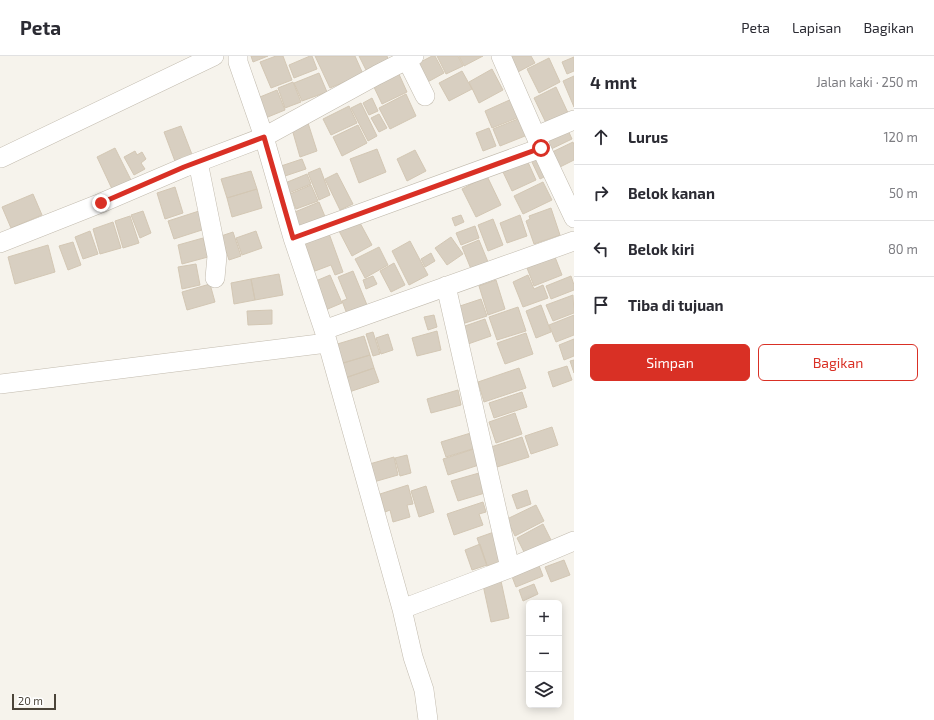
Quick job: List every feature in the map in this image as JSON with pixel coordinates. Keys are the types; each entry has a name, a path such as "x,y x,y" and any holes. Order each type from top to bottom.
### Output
{"street":[{"path":"1,158 214,56"},
{"path":"238,56 238,62 264,137 293,238 326,337 402,609 413,657 424,690 428,716"},
{"path":"501,56 574,218"},
{"path":"0,243 101,203 198,162 264,137 403,59 425,96"},
{"path":"293,238 539,142 574,120"},
{"path":"198,162 217,256 215,278"},
{"path":"0,384 326,337 446,286 573,246"},
{"path":"446,286 510,568"},
{"path":"402,609 510,568 574,541"}],"building":[{"path":"251,56 268,56 253,62"},
{"path":"276,56 283,56 292,80 271,88 260,62"},
{"path":"312,56 317,69 294,78 289,65"},
{"path":"315,56 355,56 363,74 330,88"},
{"path":"359,56 387,56 388,59 366,70"},
{"path":"432,56 435,56 444,73 424,84 415,65"},
{"path":"437,56 458,56 463,66 446,74"},
{"path":"459,56 483,56 464,66"},
{"path":"508,56 531,56 535,63 516,73"},
{"path":"574,57 574,71 567,74 562,62"},
{"path":"549,58 560,82 539,93 527,69"},
{"path":"492,69 503,90 479,103 469,82"},
{"path":"462,71 472,89 449,101 439,83"},
{"path":"398,72 407,92 382,104 373,85"},
{"path":"319,73 327,92 302,101 294,83"},
{"path":"574,76 574,107 563,81"},
{"path":"293,82 301,102 285,108 278,88"},
{"path":"556,87 569,115 547,125 534,98"},
{"path":"277,90 285,110 263,119 255,99"},
{"path":"406,94 416,116 390,129 379,108"},
{"path":"372,98 378,111 369,115 363,103"},
{"path":"514,98 522,116 492,128 485,111"},
{"path":"361,103 377,136 368,141 351,108"},
{"path":"349,106 357,123 331,135 323,119"},
{"path":"379,114 387,128 379,132 371,118"},
{"path":"523,117 530,134 500,146 493,129"},
{"path":"308,123 317,151 300,157 292,129"},
{"path":"358,125 367,143 342,156 333,137"},
{"path":"181,126 193,157 176,164 164,132"},
{"path":"489,128 496,146 483,151 476,133"},
{"path":"567,128 572,139 549,150 544,139"},
{"path":"573,142 574,160 556,169 548,154"},
{"path":"115,148 131,180 112,189 97,157"},
{"path":"377,149 386,172 359,183 350,159"},
{"path":"415,150 426,171 407,181 397,159"},
{"path":"135,151 137,155 142,152 146,159 141,163 145,169 134,175 124,157"},
{"path":"540,154 550,174 540,179 530,158"},
{"path":"302,159 306,169 282,177 278,167"},
{"path":"527,160 536,180 512,191 503,172"},
{"path":"320,168 330,195 319,200 308,173"},
{"path":"251,171 257,189 227,198 221,179"},
{"path":"337,173 353,204 340,210 325,179"},
{"path":"307,174 311,184 289,193 285,183"},
{"path":"487,176 501,205 476,217 462,189"},
{"path":"543,182 552,200 523,214 514,196"},
{"path":"311,185 318,201 296,209 290,194"},
{"path":"175,187 183,213 165,219 157,193"},
{"path":"257,189 262,208 232,217 227,198"},
{"path":"33,194 42,215 11,228 2,207"},
{"path":"319,202 326,219 296,231 290,214"},
{"path":"551,208 560,235 534,244 526,221 530,219 529,216"},
{"path":"143,211 151,233 140,238 131,215"},
{"path":"199,211 205,229 174,239 168,221"},
{"path":"461,215 464,222 455,226 452,218"},
{"path":"520,215 527,236 507,243 500,223"},
{"path":"130,216 139,243 123,248 115,221"},
{"path":"493,219 503,245 488,251 478,225"},
{"path":"359,221 372,245 352,256 339,231"},
{"path":"113,222 121,248 100,254 93,229"},
{"path":"475,226 479,238 461,245 456,233"},
{"path":"327,228 343,272 335,275 331,265 315,271 302,237"},
{"path":"90,231 98,254 83,259 75,237"},
{"path":"256,231 262,248 242,255 236,238"},
{"path":"233,232 241,256 229,260 221,236"},
{"path":"451,237 463,254 447,265 435,248"},
{"path":"203,238 208,257 182,264 178,245"},
{"path":"479,240 488,262 471,269 462,247"},
{"path":"410,241 428,275 409,285 392,251"},
{"path":"73,242 81,265 68,270 59,246"},
{"path":"48,245 55,272 15,284 8,257"},
{"path":"379,247 388,265 365,278 355,259"},
{"path":"431,253 435,261 425,267 421,259"},
{"path":"555,257 562,275 534,286 527,268"},
{"path":"394,263 405,285 391,292 380,271"},
{"path":"196,264 200,285 182,289 178,267"},
{"path":"353,271 367,305 347,314 342,301 347,299 338,277"},
{"path":"279,274 283,295 255,300 251,279"},
{"path":"330,275 342,303 323,311 311,283"},
{"path":"528,275 534,289 543,285 548,298 523,307 513,282"},
{"path":"373,276 377,284 366,289 363,280"},
{"path":"571,276 574,290 551,299 546,286"},
{"path":"251,279 255,300 234,304 231,283"},
{"path":"496,280 505,309 488,315 479,286"},
{"path":"210,284 215,302 187,310 182,292"},
{"path":"573,295 574,313 553,321 546,305"},
{"path":"481,299 487,316 462,324 457,307"},
{"path":"541,305 551,332 536,338 526,311"},
{"path":"518,307 526,331 497,340 489,317"},
{"path":"272,310 272,324 248,325 247,311"},
{"path":"434,315 437,327 428,330 424,317"},
{"path":"574,315 574,335 556,342 549,325"},
{"path":"485,319 491,336 468,344 462,327"},
{"path":"437,331 441,350 417,356 412,338"},
{"path":"373,332 380,354 373,356 366,334"},
{"path":"526,333 533,354 505,364 497,343"},
{"path":"388,334 393,350 381,354 376,338"},
{"path":"364,336 370,355 340,364 334,345"},
{"path":"574,339 574,356 564,360 559,345"},
{"path":"370,355 374,368 345,378 340,364"},
{"path":"574,360 574,373 570,361"},
{"path":"567,366 572,380 553,387 548,372"},
{"path":"374,368 379,382 349,392 345,378"},
{"path":"519,368 526,388 484,402 478,382"},
{"path":"458,390 461,405 431,413 427,399"},
{"path":"522,392 527,407 494,418 489,403"},
{"path":"515,413 522,434 496,443 489,422"},
{"path":"552,427 558,445 531,454 525,436"},
{"path":"474,432 479,447 446,457 441,442"},
{"path":"522,437 529,457 497,467 491,447"},
{"path":"477,448 482,464 448,475 443,459"},
{"path":"407,455 411,473 400,476 395,458"},
{"path":"394,457 398,475 370,483 366,465"},
{"path":"479,473 485,493 458,501 451,481"},
{"path":"408,485 413,504 407,505 410,517 393,522 390,510 385,512 380,494"},
{"path":"426,486 434,512 419,517 411,491"},
{"path":"527,490 531,504 517,509 512,495"},
{"path":"483,502 486,512 479,514 483,525 454,535 447,514"},
{"path":"536,505 544,521 515,536 507,519"},
{"path":"543,524 553,544 527,558 517,538"},
{"path":"494,532 504,560 487,566 477,538"},
{"path":"480,544 487,565 472,570 465,550"},
{"path":"564,560 570,575 551,582 545,567"},
{"path":"538,563 543,576 516,587 511,574"},
{"path":"501,581 509,618 491,622 483,585"},
{"path":"534,584 538,594 523,601 519,590"}],"route":[{"path":"101,203 184,167 264,137 293,238 541,148"}]}
